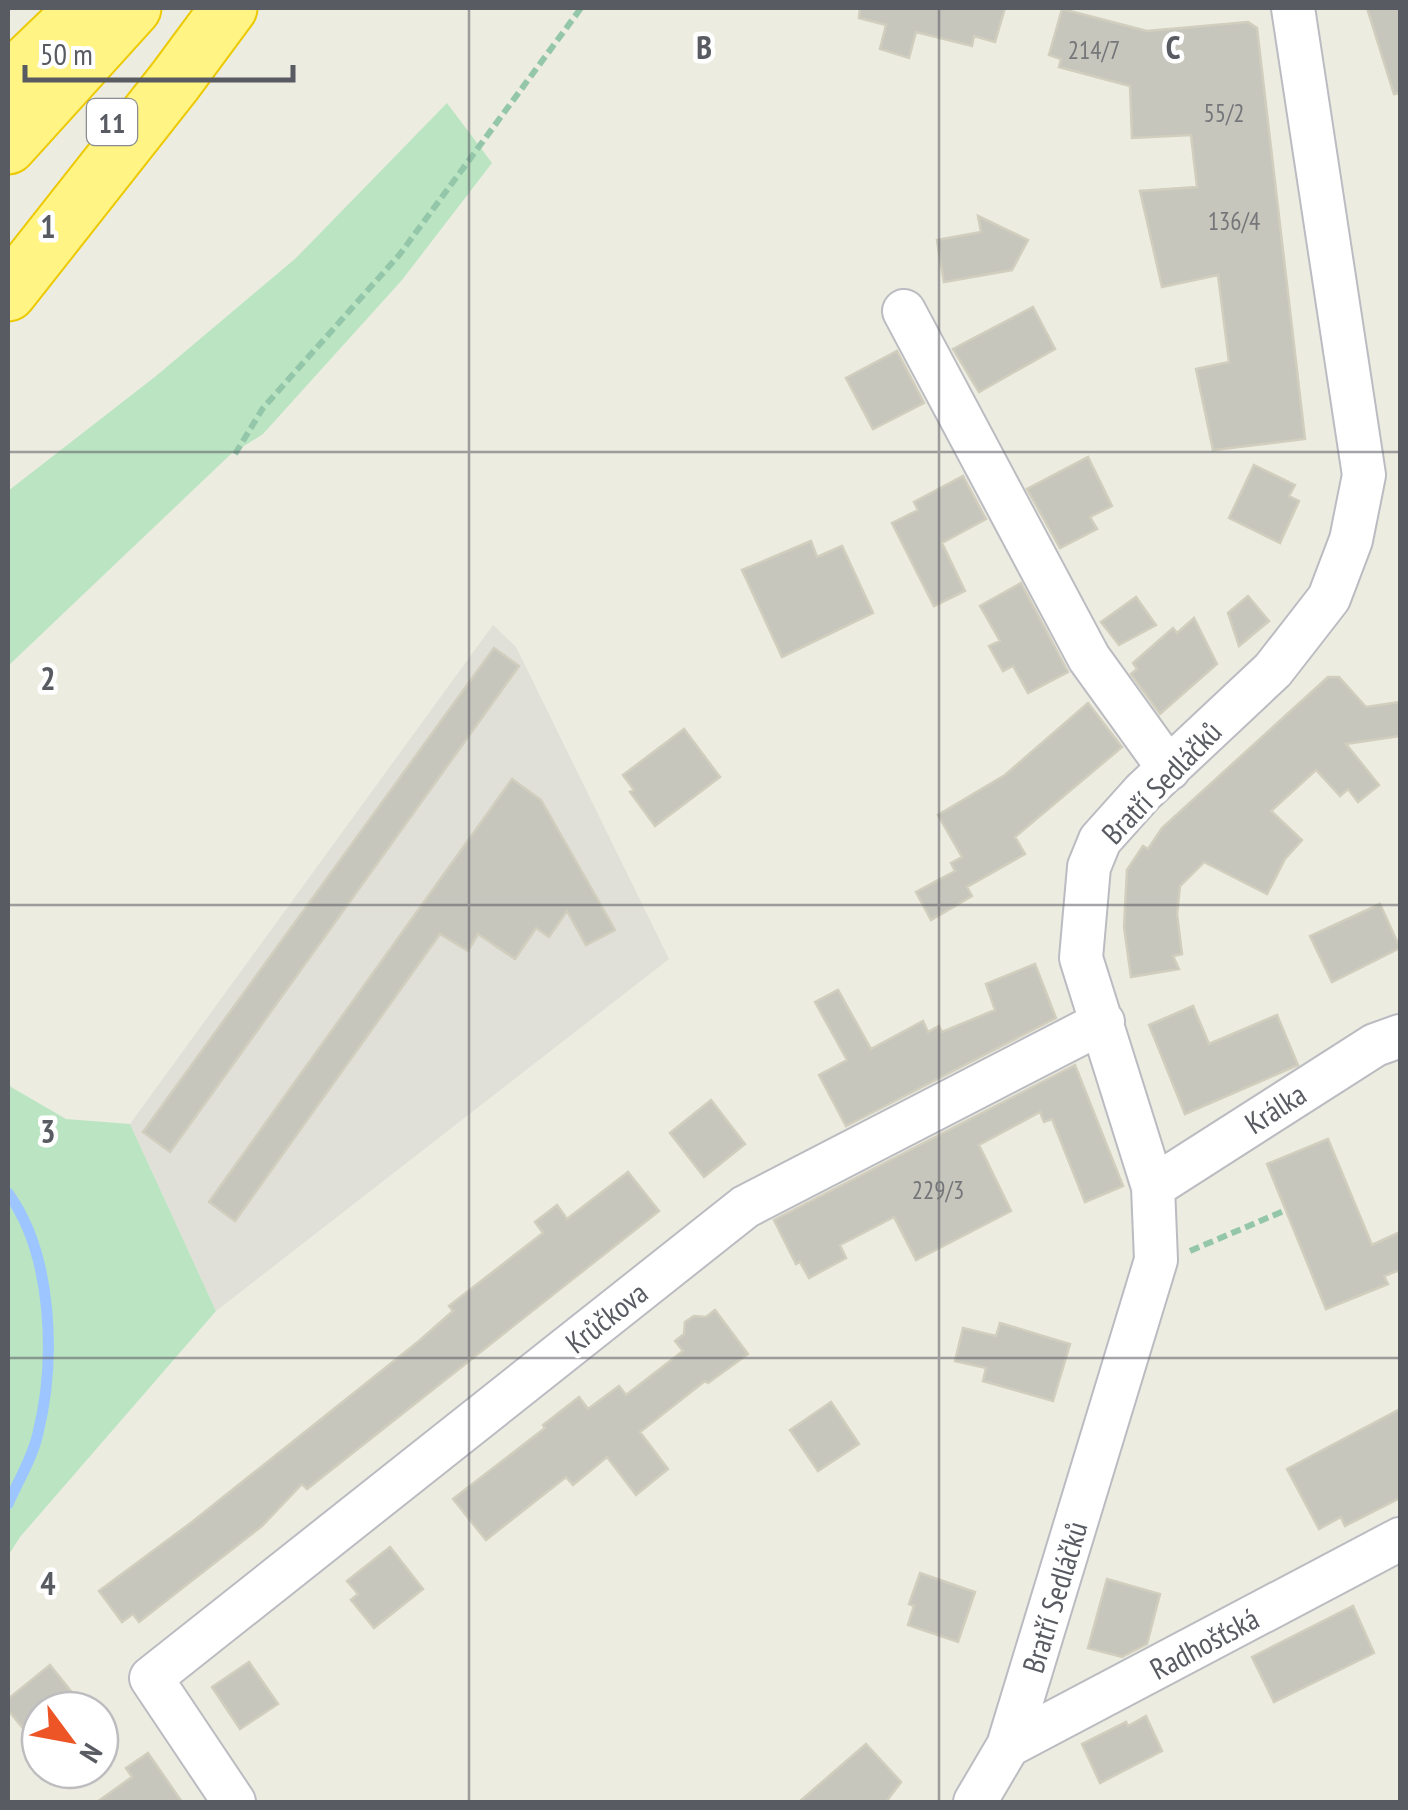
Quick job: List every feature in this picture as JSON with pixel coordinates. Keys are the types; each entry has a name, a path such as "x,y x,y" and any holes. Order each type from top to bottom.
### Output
{"highway":[{"path":"8,82 86,8"},
{"name":"11","path":"8,146 133,8"},
{"name":"11","path":"8,234 64,177 212,8"},
{"path":"8,293 228,8"}],"street":[{"name":"Bratří Sedláčků","path":"976,1802 1008,1746 1156,1260 1153,1187 1081,958 1089,866 1100,840 1273,670 1329,598 1351,540 1364,475 1293,8"},
{"path":"904,312 1089,658 1170,770"},
{"name":"Krůčkova","path":"234,1802 151,1678 745,1207 1103,1022"},
{"name":"Králka","path":"1153,1187 1375,1045 1400,1036"},
{"name":"Radhošťská","path":"1008,1746 1400,1539"}],"path":[{"path":"235,454 264,408 400,254 580,8"},
{"path":"1156,1260 1177,1257 1286,1210"}],"shaded area":[{"path":"493,625 516,647 669,959 216,1311 130,1124"}],"green space":[{"path":"447,103 492,163 402,280 263,434 231,454 8,666 8,491 156,376 296,258"},
{"path":"8,1082 66,1119 130,1124 216,1311 20,1537 8,1556"}],"building":[{"path":"860,8 1005,8 995,42 974,36 972,46 916,32 909,58 880,49 886,25 859,18"},
{"path":"1367,8 1400,8 1400,93 1394,94"},
{"path":"1062,9 1147,31 1248,22 1257,28 1305,439 1213,450 1196,369 1229,362 1218,275 1162,287 1140,191 1197,187 1191,135 1132,138 1130,86 1059,67 1061,59 1049,55"},
{"path":"978,216 1028,240 1012,270 944,282 937,240 981,232"},
{"path":"1033,307 1055,349 979,392 953,349"},
{"path":"897,351 924,403 873,429 846,378"},
{"path":"1088,457 1112,506 1090,517 1097,529 1060,548 1027,489"},
{"path":"1254,465 1295,485 1289,496 1299,501 1280,543 1229,518"},
{"path":"963,476 986,519 942,543 965,591 934,606 892,523 918,510 914,502"},
{"path":"811,541 817,557 842,546 873,613 782,657 742,570"},
{"path":"1021,583 1068,672 1028,693 1013,666 1003,671 989,646 1000,641 980,606"},
{"path":"1248,596 1269,621 1239,646 1228,613"},
{"path":"1136,597 1156,625 1119,645 1101,622"},
{"path":"1194,618 1217,664 1160,714 1131,674 1137,669 1133,663 1173,628 1177,633"},
{"path":"494,648 519,666 170,1152 143,1132"},
{"path":"1328,677 1339,677 1366,707 1400,702 1400,736 1346,744 1379,785 1358,802 1348,789 1340,796 1316,770 1271,811 1302,840 1285,859 1267,894 1204,862 1180,886 1177,914 1182,954 1173,956 1179,969 1131,977 1124,927 1127,870 1143,846 1148,849 1162,828"},
{"path":"1088,703 1122,747 1015,837 1025,854 967,887 972,896 931,920 916,892 955,871 951,863 962,857 938,815 1005,775"},
{"path":"684,729 720,777 655,826 630,792 634,790 623,775"},
{"path":"512,779 541,800 615,930 586,945 567,911 549,937 536,928 515,959 478,934 468,951 440,934 235,1221 209,1202"},
{"path":"1380,904 1400,948 1332,982 1310,936"},
{"path":"1035,964 1056,1018 846,1126 819,1075 847,1060 815,1002 838,990 871,1049 923,1021 928,1032 939,1026 942,1032 995,1010 986,984"},
{"path":"1193,1006 1209,1044 1277,1015 1298,1065 1185,1114 1149,1025"},
{"path":"1075,1065 1123,1186 1085,1202 1052,1119 1044,1122 1040,1112 979,1145 1011,1211 916,1260 894,1217 840,1245 846,1258 809,1278 800,1262 796,1264 774,1220"},
{"path":"711,1100 745,1144 704,1177 670,1133"},
{"path":"1328,1139 1372,1245 1400,1232 1400,1270 1384,1276 1388,1284 1326,1309 1267,1164"},
{"path":"628,1172 659,1211 307,1489 302,1484 262,1526 139,1622 133,1614 122,1622 99,1591 419,1341 453,1311 449,1306 543,1233 535,1222 557,1205 567,1219"},
{"path":"715,1310 748,1354 708,1383 705,1381 640,1432 668,1469 636,1495 607,1457 573,1485 566,1477 486,1540 453,1499 579,1397 588,1409 619,1386 626,1395 683,1351 675,1341 684,1334 685,1322 694,1316 706,1317"},
{"path":"1000,1323 1070,1344 1053,1401 983,1381 986,1368 955,1361 963,1328 996,1336"},
{"path":"831,1402 859,1444 818,1471 790,1430"},
{"path":"1400,1409 1400,1498 1345,1526 1341,1517 1319,1529 1287,1469"},
{"path":"390,1547 423,1589 374,1628 351,1600 358,1594 347,1581"},
{"path":"920,1573 975,1592 958,1642 908,1625 914,1606 909,1604"},
{"path":"1107,1579 1160,1594 1147,1644 1122,1657 1088,1648"},
{"path":"1353,1606 1374,1653 1274,1702 1252,1657"},
{"path":"249,1662 278,1704 240,1729 212,1687"},
{"path":"50,1665 70,1690 20,1690 20,1725 8,1710 8,1699"},
{"path":"1146,1716 1162,1751 1100,1783 1082,1744"},
{"path":"866,1744 901,1782 886,1802 799,1802"},
{"path":"148,1753 182,1802 97,1802 120,1790 120,1786 132,1777 126,1768"}],"waterway":[{"path":"8,1193 34,1246 47,1309 48,1341 38,1433 8,1504"}]}
